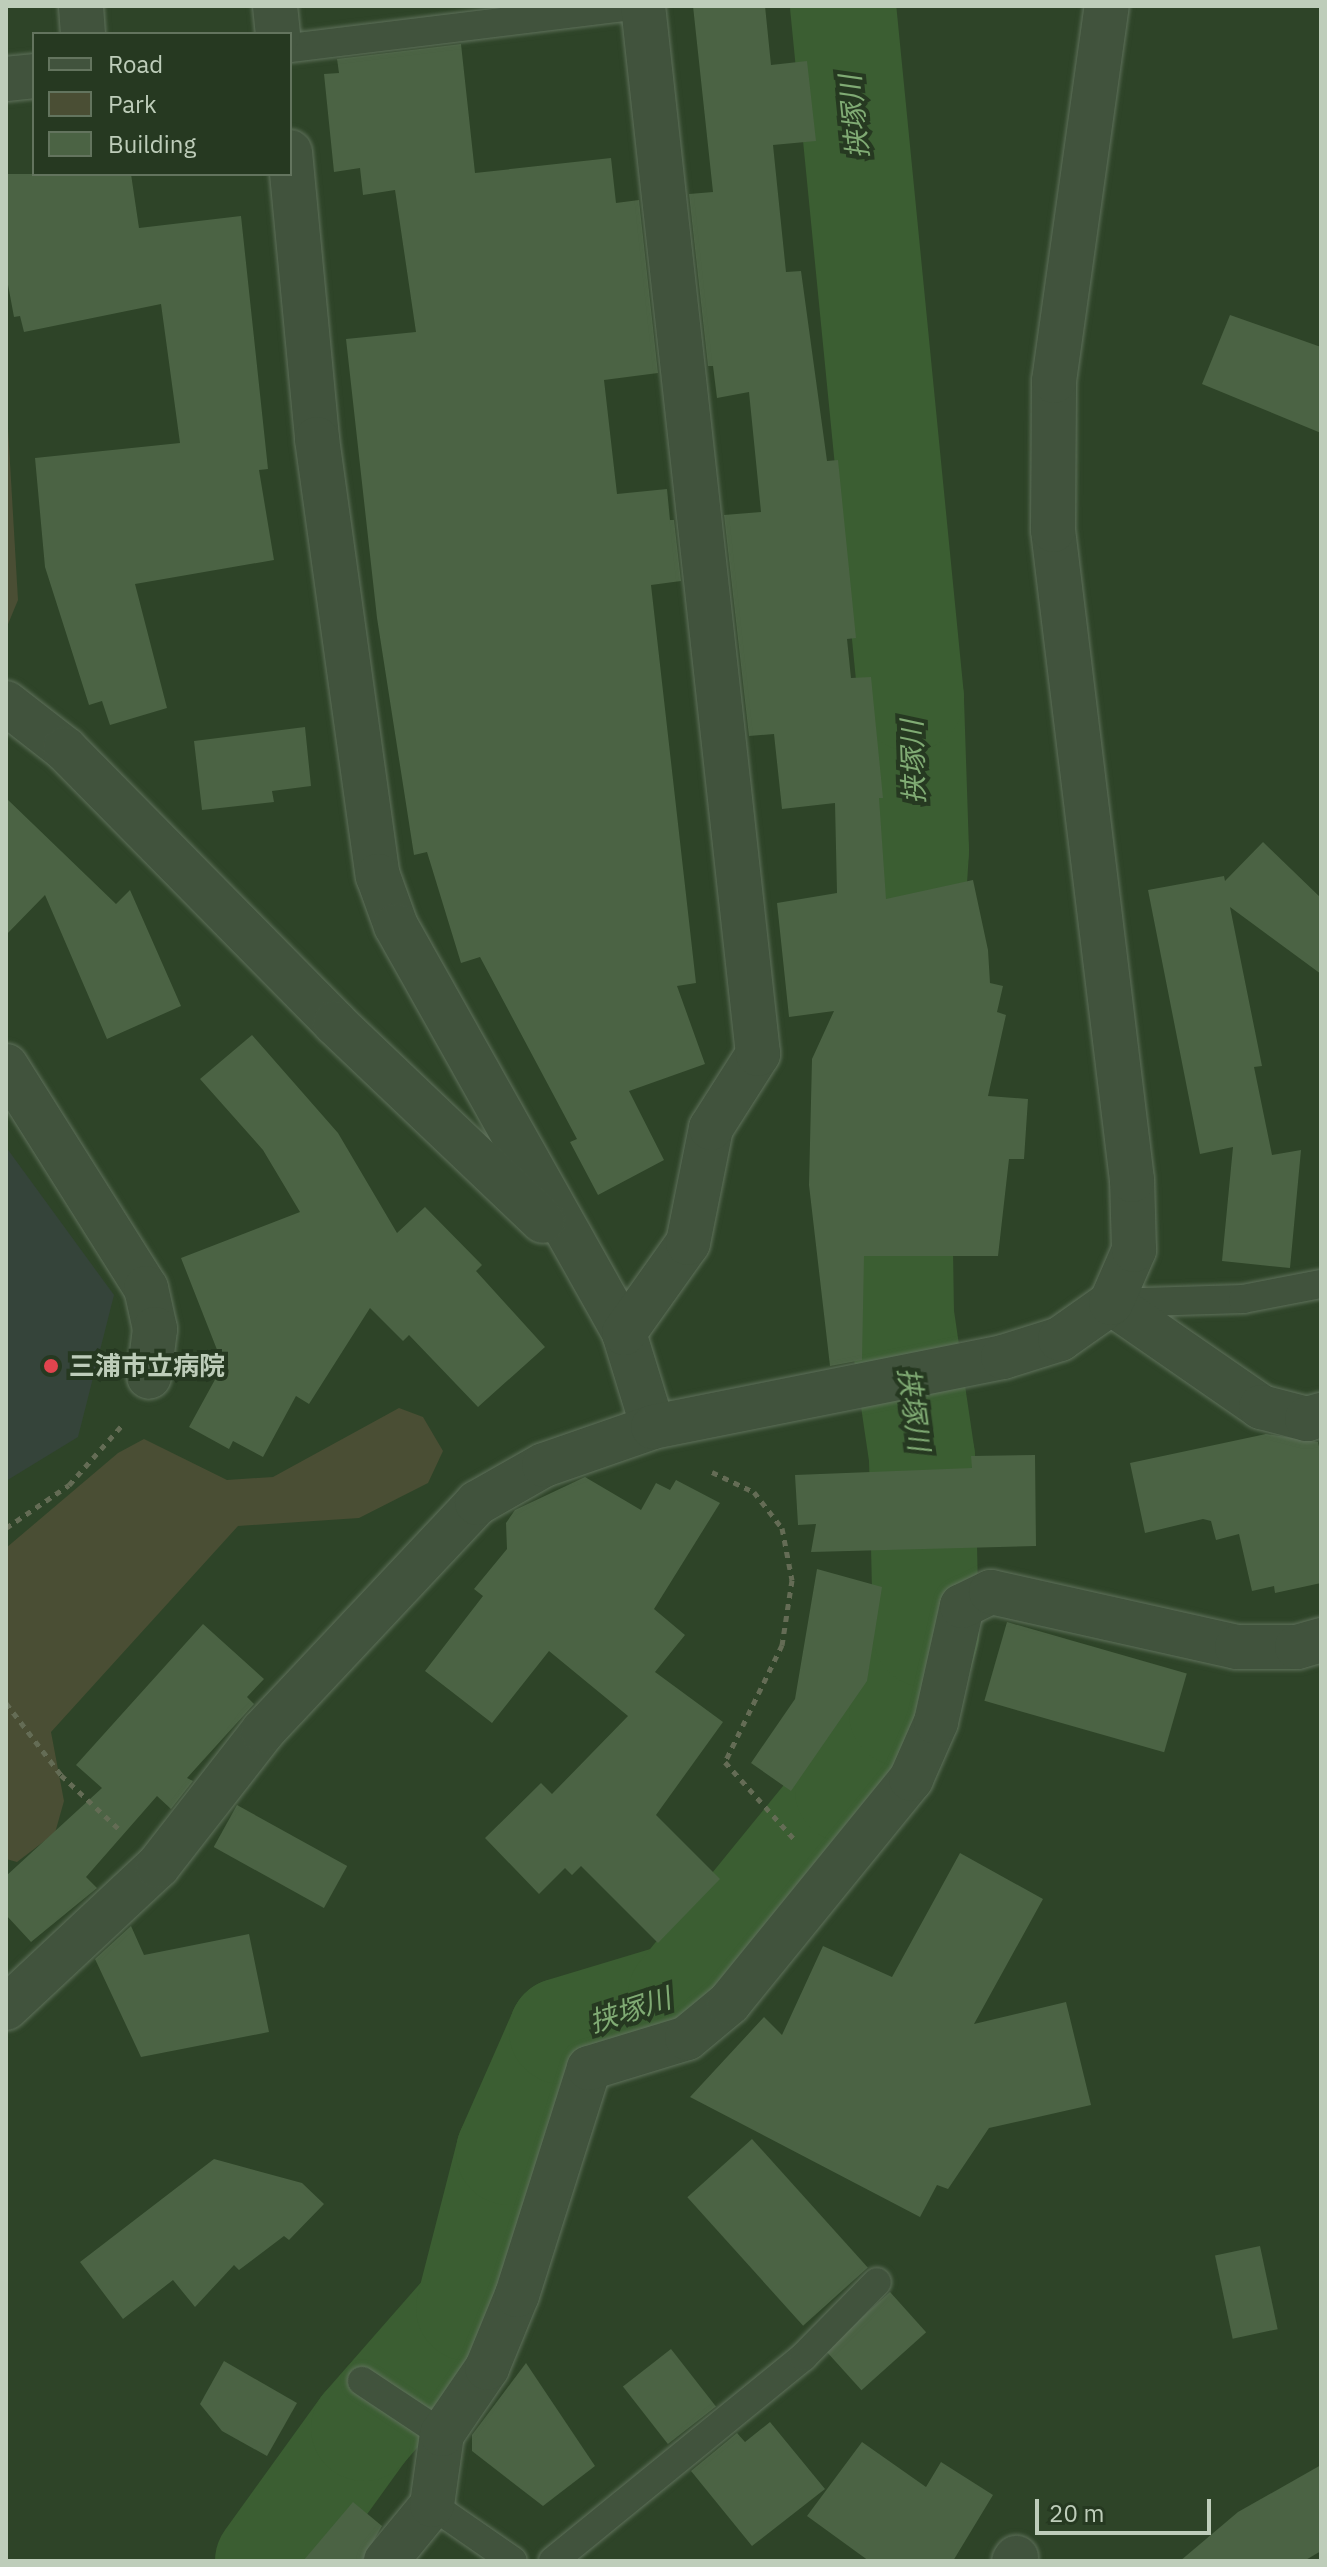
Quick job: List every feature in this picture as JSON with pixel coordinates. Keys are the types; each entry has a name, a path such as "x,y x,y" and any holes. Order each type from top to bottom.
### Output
{"street":[{"path":"81,6 83,32"},
{"path":"275,6 278,32"},
{"path":"624,1333 688,1243 711,1128 758,1054 754,982 643,6"},
{"path":"6,2008 158,1866 263,1731 477,1503 544,1465 653,1427 857,1390 1003,1357 1060,1339 1111,1303 1134,1250 1132,1180 1053,530 1054,381 1107,6"},
{"path":"6,79 32,76"},
{"path":"292,173 317,439 378,876 396,926 574,1250 624,1333 653,1427"},
{"path":"6,703 65,749 335,1023 574,1250"},
{"path":"6,1066 146,1288 155,1329 149,1377"},
{"path":"1111,1303 1261,1407 1307,1419 1321,1415"},
{"path":"386,2561 432,2505 442,2434 487,2368 517,2295 589,2068 687,2038 729,2003 911,1779 936,1722 962,1606 991,1592 1237,1647 1297,1647 1321,1640"}],"lane":[{"path":"292,48 631,6"},
{"path":"1111,1303 1243,1299 1321,1284"},
{"path":"553,2561 803,2357 877,2282"},
{"path":"362,2381 442,2434"},
{"path":"432,2505 513,2561"}],"path":[{"path":"6,1528 69,1485 134,1412 149,1377"},
{"path":"707,1471 754,1492 782,1528 792,1580 782,1645 725,1762 778,1827"},
{"path":"6,1703 61,1775 158,1866"}],"shaded area":[{"name":"三浦市立病院","path":"6,1147 114,1295 78,1437 6,1481"}],"green space":[{"path":"6,394 18,600 6,629"},
{"path":"399,1408 423,1417 443,1451 428,1483 359,1518 238,1526 51,1732 64,1801 55,1833 17,1862 6,1859 6,1548 118,1453 144,1439 227,1480 273,1477"}],"building":[{"path":"693,6 765,6 771,65 807,61 816,141 773,145 786,272 801,271 827,461 838,460 856,638 847,639 851,678 871,677 883,798 879,798 886,899 973,880 988,950 990,983 1003,986 997,1012 1006,1015 988,1096 1028,1099 1024,1159 1009,1159 998,1256 864,1256 862,1360 830,1366 809,1185 812,1059 834,1011 789,1017 777,903 837,893 835,803 782,809 774,734 749,736 724,515 761,512 749,392 717,398 713,366 708,366 689,194 713,192"},
{"path":"461,44 475,173 611,158 616,203 639,200 658,373 604,380 617,494 667,489 670,520 674,520 681,581 651,585 696,983 677,986 705,1064 629,1091 664,1160 598,1195 570,1142 577,1139 480,957 461,963 427,852 414,855 377,618 346,339 416,332 395,190 363,195 360,168 334,172 324,74 339,73 337,59"},
{"path":"6,174 131,176 139,228 241,216 268,469 259,470 274,560 135,584 167,708 110,725 102,701 89,705 45,567 35,458 180,443 161,304 24,332 20,316 14,317 6,274"},
{"path":"1230,315 1321,347 1321,433 1202,384"},
{"path":"305,727 311,786 272,791 274,802 202,810 194,741"},
{"path":"6,798 116,904 130,890 181,1006 107,1039 45,895 6,935"},
{"path":"1263,842 1321,898 1321,974 1230,907 1262,1066 1254,1067 1272,1155 1301,1150 1290,1268 1222,1261 1233,1147 1200,1154 1148,890 1224,876 1225,881"},
{"path":"252,1035 338,1133 397,1233 425,1207 482,1265 476,1271 545,1347 478,1407 409,1335 403,1341 370,1308 309,1404 296,1396 263,1457 233,1441 229,1449 189,1427 223,1365 181,1258 300,1212 263,1150 200,1079"},
{"path":"1266,1434 1318,1442 1321,1455 1321,1583 1275,1593 1274,1586 1252,1591 1239,1534 1216,1540 1211,1521 1203,1519 1145,1533 1130,1463"},
{"path":"1035,1455 1036,1546 811,1552 816,1524 798,1525 795,1475 972,1468 971,1456"},
{"path":"585,1477 641,1510 656,1483 670,1490 676,1480 720,1503 654,1609 685,1635 655,1672 723,1722 656,1815 720,1879 658,1943 581,1866 572,1875 565,1868 539,1894 485,1838 541,1783 552,1794 628,1716 549,1651 492,1723 425,1671 483,1596 474,1589 507,1549 506,1523 515,1510"},
{"path":"817,1569 882,1587 867,1681 791,1791 751,1763 795,1699"},
{"path":"1007,1622 1187,1674 1164,1752 984,1701"},
{"path":"203,1624 264,1679 247,1697 254,1704 187,1778 193,1781 171,1809 157,1796 86,1877 97,1888 31,1942 6,1915 6,1876 102,1788 76,1765"},
{"path":"237,1805 347,1866 324,1908 214,1847"},
{"path":"960,1853 1043,1899 974,2024 1066,2002 1091,2105 989,2128 948,2189 937,2185 920,2217 690,2097 764,2017 782,2035 823,1946 892,1977"},
{"path":"131,1926 144,1955 249,1934 269,2032 141,2057 95,1959"},
{"path":"752,2139 868,2268 803,2326 687,2197"},
{"path":"214,2159 302,2183 324,2204 289,2240 284,2236 239,2270 234,2265 195,2307 173,2280 123,2319 80,2262"},
{"path":"1260,2246 1278,2329 1233,2339 1215,2256"},
{"path":"890,2292 926,2332 861,2390 825,2350"},
{"path":"671,2349 716,2407 668,2444 623,2387"},
{"path":"224,2361 297,2403 267,2456 222,2431 200,2404"},
{"path":"526,2363 595,2466 543,2506 472,2451 472,2435"},
{"path":"770,2422 825,2489 752,2546 691,2471 737,2433 745,2442"},
{"path":"862,2442 926,2487 941,2462 993,2495 953,2561 869,2561 807,2516"},
{"path":"1321,2465 1321,2551 1304,2561 1180,2561 1238,2512"},
{"path":"353,2502 382,2526 362,2561 303,2561"}],"waterway":[{"name":"挟塚川","path":"268,2561 364,2428 469,2308 509,2152 562,2031 681,1995 848,1790 902,1713 926,1634 922,1457 901,1314 898,1129 916,851 911,698 843,6"}],"place":[{"name":"三浦市立病院","path":"51,1366"}]}
